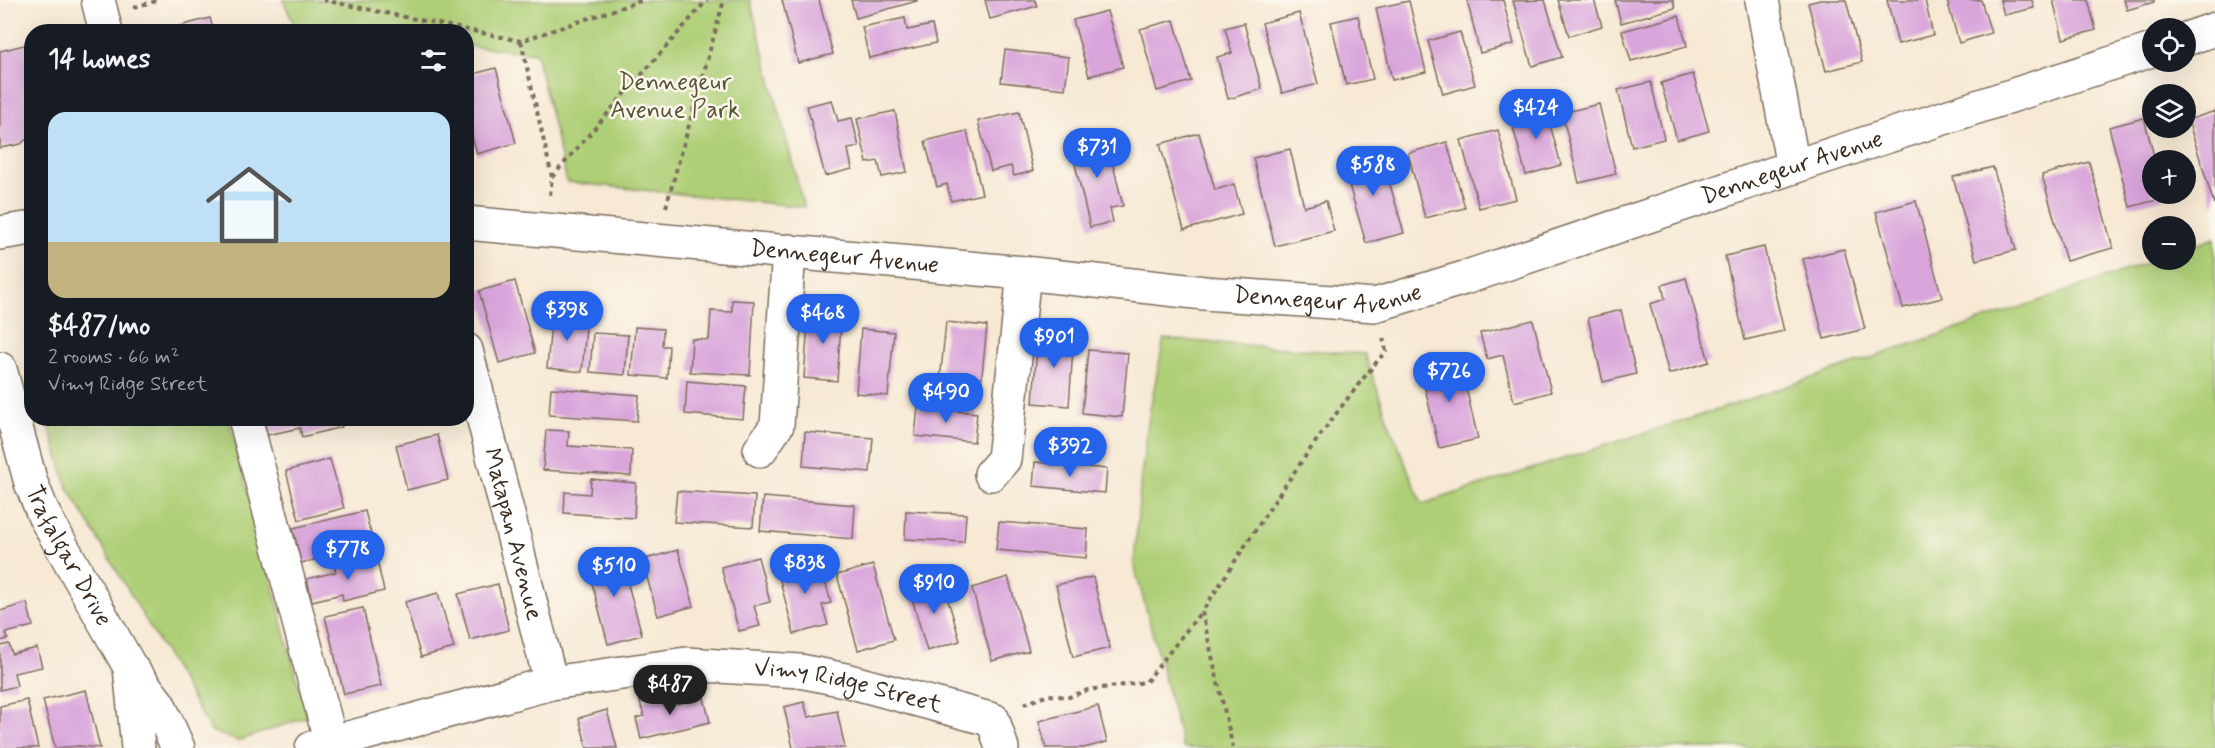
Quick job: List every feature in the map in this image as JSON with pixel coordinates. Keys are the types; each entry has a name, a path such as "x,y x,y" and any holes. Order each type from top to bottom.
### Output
{"street":[{"path":"98,0 104,24"},
{"path":"1762,0 1793,167"},
{"path":"2196,36 2215,29"},
{"name":"Dennegeur Avenue","path":"474,224 1024,273 1204,293 1375,305 1464,278 1793,167 2142,53"},
{"path":"0,233 24,229"},
{"path":"760,450 777,425 789,251"},
{"path":"991,474 1004,459 1024,273"},
{"name":"Trafalgar Drive","path":"0,369 31,483 44,515 129,667 159,705 178,748"},
{"name":"Matapan Avenue","path":"474,381 551,683"},
{"path":"247,426 322,746"},
{"name":"Vimy Ridge Street","path":"322,746 551,683 686,664 800,670 845,680 998,734"},
{"name":"Trafalgar Drive","path":"129,667 138,748"}],"path":[{"path":"323,0 439,24"},
{"path":"474,31 521,41 643,0"},
{"path":"552,177 707,0"},
{"path":"656,239 724,0"},
{"path":"521,41 552,177 547,230"},
{"path":"998,734 1014,708 1049,695 1069,697 1088,690 1146,682 1202,612 1260,522 1351,392 1386,351 1375,305"},
{"path":"1202,612 1233,748"}],"green space":[{"name":"Dennegeur Avenue Park","path":"283,0 750,0 804,207 567,182 536,53 474,47 474,24 294,24"},
{"path":"2215,238 2215,748 1183,748 1134,564 1141,476 1150,409 1164,339 1365,354 1388,421 1422,504 1726,407 2142,265 2142,270 2196,270 2196,245"},
{"path":"49,426 231,426 307,717 238,741 211,731 67,486"}],"building":[{"path":"782,0 819,0 833,54 798,63"},
{"path":"851,0 917,0 917,1 856,18"},
{"path":"985,0 1035,0 1037,6 990,19"},
{"path":"1467,0 1503,0 1514,44 1480,53"},
{"path":"1545,0 1562,57 1532,66 1513,1"},
{"path":"1558,0 1594,0 1602,26 1569,36"},
{"path":"1615,0 1673,0 1675,8 1621,23"},
{"path":"1820,0 1846,0 1862,62 1826,71 1808,3"},
{"path":"1887,0 1925,0 1933,35 1898,44"},
{"path":"1947,0 1981,0 1991,33 1959,43"},
{"path":"2000,0 2032,0 2034,8 2004,15"},
{"path":"2053,0 2088,0 2096,30 2063,39"},
{"path":"2124,0 2154,0 2154,2 2127,10"},
{"path":"1409,1 1426,72 1392,80 1376,8"},
{"path":"1107,11 1123,67 1089,76 1073,20"},
{"path":"1299,13 1318,84 1282,93 1262,23"},
{"path":"1358,16 1373,79 1346,85 1331,22"},
{"path":"1679,16 1687,46 1631,61 1622,31"},
{"path":"210,18 212,24 187,24"},
{"path":"905,18 907,30 932,25 936,43 869,58 862,27"},
{"path":"1174,20 1191,81 1157,91 1140,29"},
{"path":"1244,23 1262,89 1228,99 1217,57 1232,53 1225,28"},
{"path":"1460,32 1475,85 1443,94 1428,41"},
{"path":"24,45 24,141 21,144 0,148 0,51"},
{"path":"1005,50 1069,57 1065,89 1001,82"},
{"path":"496,68 516,143 477,154 474,143 474,74"},
{"path":"1693,74 1709,131 1677,140 1661,83"},
{"path":"1651,82 1664,139 1632,147 1618,90"},
{"path":"832,100 838,121 852,118 859,147 848,149 852,169 825,176 807,106"},
{"path":"1599,104 1616,174 1579,183 1562,113"},
{"path":"1545,106 1561,165 1526,175 1510,116"},
{"path":"895,111 907,172 882,177 878,161 867,163 857,119"},
{"path":"2215,111 2215,204 2194,138 2196,138 2196,117"},
{"path":"1019,112 1033,171 1014,176 1011,166 991,171 978,121"},
{"path":"2142,119 2142,138 2149,138 2152,150 2142,150 2142,204 2130,207 2109,127"},
{"path":"1498,130 1516,199 1479,208 1461,140"},
{"path":"967,131 982,194 951,201 947,184 937,187 925,141"},
{"path":"1199,133 1215,190 1234,184 1242,214 1184,230 1160,144"},
{"path":"1106,135 1123,206 1110,208 1113,222 1090,227 1070,143"},
{"path":"1447,142 1465,208 1425,218 1408,153"},
{"path":"1290,149 1304,207 1326,201 1334,231 1275,246 1253,158"},
{"path":"1380,150 1404,233 1366,243 1342,161"},
{"path":"2089,162 2113,248 2066,261 2042,175"},
{"path":"1993,167 2016,250 1976,260 1953,177"},
{"path":"1916,201 1942,298 1903,308 1876,212"},
{"path":"1764,247 1784,331 1745,340 1725,256"},
{"path":"1844,249 1865,329 1824,339 1803,259"},
{"path":"1686,278 1709,362 1669,374 1650,304 1665,299 1662,285"},
{"path":"515,281 535,353 499,363 479,291"},
{"path":"732,300 754,301 750,375 690,372 692,339 709,340 711,311 732,312"},
{"path":"809,309 842,311 837,381 804,378"},
{"path":"1621,310 1636,374 1603,382 1588,318"},
{"path":"552,312 587,316 582,372 547,368"},
{"path":"1533,320 1551,392 1514,402 1503,355 1487,359 1480,333"},
{"path":"946,322 987,326 981,385 940,381"},
{"path":"635,327 663,329 662,346 669,346 667,378 631,375"},
{"path":"861,329 894,332 888,396 856,393"},
{"path":"1038,332 1074,334 1069,406 1033,403"},
{"path":"593,333 628,335 625,375 590,372"},
{"path":"1088,350 1128,353 1122,417 1082,413"},
{"path":"1459,358 1478,439 1439,448 1420,367"},
{"path":"687,381 746,386 743,419 685,414"},
{"path":"551,388 639,395 637,421 549,415"},
{"path":"918,407 977,413 974,442 915,436"},
{"path":"265,426 342,427 302,437 300,428 267,435"},
{"path":"546,430 569,431 568,446 632,450 631,476 543,470"},
{"path":"805,432 873,438 870,472 803,466"},
{"path":"437,435 448,480 407,490 396,445"},
{"path":"330,459 344,508 299,520 286,471"},
{"path":"1035,462 1107,469 1105,493 1033,486"},
{"path":"591,479 636,483 634,518 564,513 565,492 590,494"},
{"path":"677,491 755,496 753,527 674,522"},
{"path":"763,497 855,505 853,539 760,531"},
{"path":"365,511 374,546 301,563 293,528"},
{"path":"906,511 966,514 964,542 905,539"},
{"path":"999,522 1088,529 1086,558 996,550"},
{"path":"678,550 694,606 658,616 642,560"},
{"path":"619,552 642,635 608,644 586,560"},
{"path":"376,556 384,591 343,601 342,594 312,601 307,579 336,572 334,566"},
{"path":"758,557 770,602 754,606 760,626 739,631 721,567"},
{"path":"819,558 831,603 822,605 828,625 794,634 777,569"},
{"path":"873,565 894,640 858,650 837,575"},
{"path":"1008,577 1029,651 992,661 972,588"},
{"path":"1093,577 1110,648 1073,657 1056,585"},
{"path":"942,579 960,641 927,651 909,588"},
{"path":"498,584 509,630 470,640 458,594"},
{"path":"438,593 454,648 421,657 405,602"},
{"path":"27,603 33,626 6,633 8,639 0,641 0,611"},
{"path":"363,608 381,686 344,694 325,616"},
{"path":"9,644 12,654 37,648 42,667 14,673 17,686 0,690 0,646"},
{"path":"86,690 100,748 79,746 55,748 43,700"},
{"path":"674,693 677,704 704,698 710,722 641,739 636,718 644,716 640,702"},
{"path":"27,700 38,748 0,748 0,706"},
{"path":"804,702 808,717 837,711 845,748 793,748 784,707"},
{"path":"1098,706 1107,742 1084,748 1046,748 1039,721"},
{"path":"607,710 617,748 587,748 579,718"}]}
